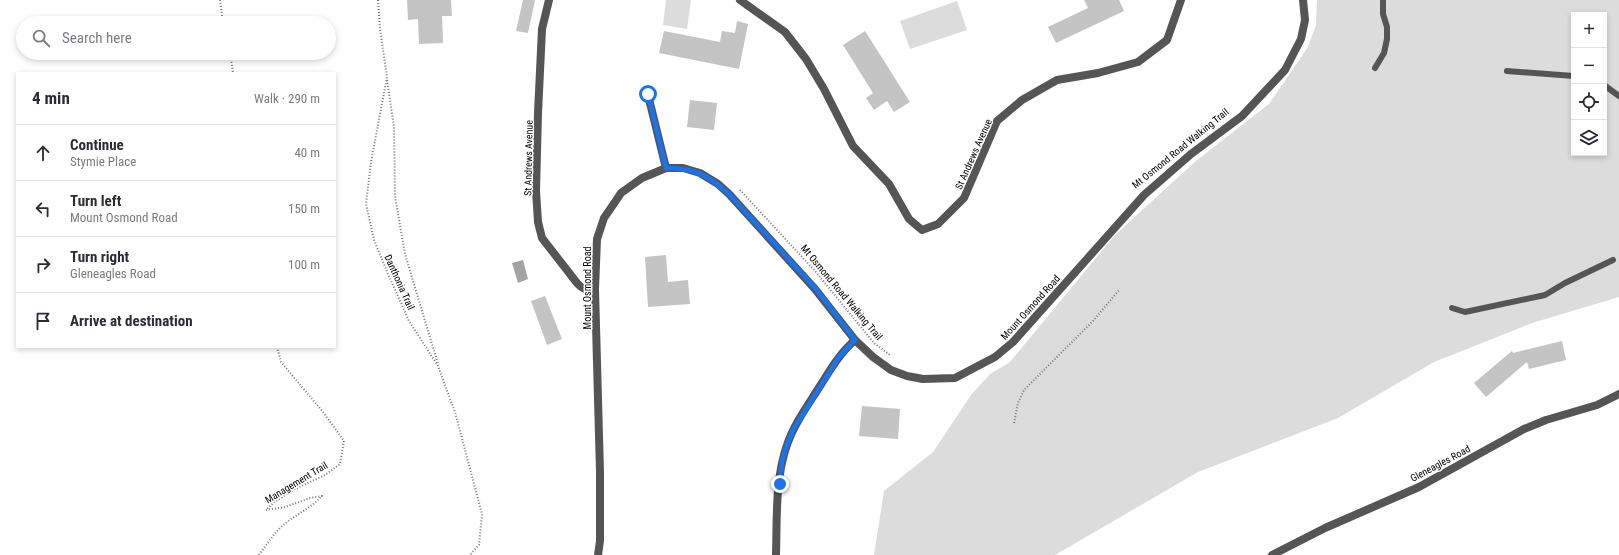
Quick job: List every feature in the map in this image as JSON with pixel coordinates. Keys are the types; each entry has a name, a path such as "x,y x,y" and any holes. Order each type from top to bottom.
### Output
{"street":[{"name":"St Andrews Avenue","path":"549,0 542,29 536,191 538,222 542,238 581,288 586,290 595,290"},
{"name":"St Andrews Avenue","path":"740,0 785,32 806,59 824,89 853,146 889,184 909,218 922,230 938,224 964,198 997,120 1022,100 1057,80 1098,73 1138,62 1167,40 1181,0"},
{"name":"Mount Osmond Road","path":"598,555 600,541 600,472 595,290 597,239 604,218 622,193 642,178 666,168 683,168 700,173 718,184 729,194 816,289 855,340 873,358 891,370 906,376 923,379 955,378 995,357 1013,342 1144,195 1192,154 1242,116 1284,70 1301,39 1305,20 1303,0"},
{"path":"648,94 666,168"},
{"path":"776,555 782,461 787,445 793,430 827,375 839,357 855,340"},
{"name":"Gleneagles Road","path":"1272,555 1325,528 1419,487 1524,429 1546,420 1597,405 1619,394"}],"lane":[{"path":"1375,68 1384,53 1387,40 1387,27 1383,14 1383,0"},
{"path":"1507,71 1571,76"},
{"path":"1607,87 1619,96"},
{"path":"1452,308 1465,312 1545,295 1565,283 1613,260"}],"path":[{"path":"220,0 222,16"},
{"name":"Danthonia Trail","path":"378,0 380,29 387,77 371,162 366,204 374,240 388,274 409,321 438,366 456,412 482,514 479,545 470,555"},
{"path":"231,60 233,72"},
{"path":"387,77 394,127 396,196 405,254 438,366"},
{"name":"Mt Osmond Road Walking Trail","path":"739,189 815,271 874,343 892,357"},
{"path":"1014,423 1018,403 1024,390 1093,321 1120,289"},
{"name":"Management Trail","path":"259,555 275,532 288,521 315,504 322,496 310,498 285,507 266,510 274,502 297,488 325,475 340,464 344,441 323,412 281,362 277,348"}],"shaded area":[{"path":"666,0 691,0 687,29 663,25"},
{"path":"1317,0 1619,0 1619,297 1532,323 1434,362 1338,418 1198,472 1055,555 874,555 884,491 933,452 971,395 990,374 1010,362 1115,235 1197,160 1269,104 1308,47 1316,25"},
{"path":"957,1 967,30 910,49 900,21"},
{"path":"523,260 528,279 518,283 512,263"}],"building":[{"path":"407,0 451,0 452,16 442,16 443,43 419,44 418,19 408,20"},
{"path":"523,0 535,0 528,33 516,31"},
{"path":"1084,0 1119,0 1124,11 1056,43 1048,27 1088,8"},
{"path":"737,21 748,24 739,69 659,53 664,31 720,42 722,31 735,33"},
{"path":"865,31 910,102 894,112 887,101 874,110 866,98 873,93 843,45"},
{"path":"690,100 717,103 714,130 687,127"},
{"path":"666,255 668,282 688,280 690,304 648,307 645,257"},
{"path":"545,296 562,339 547,345 531,301"},
{"path":"1562,341 1566,360 1529,369 1527,362 1486,397 1474,383 1512,351 1513,353"},
{"path":"862,406 900,409 898,439 859,436"}],"route":[{"path":"648,94 666,168 683,168 700,173 718,184 729,194 816,289 855,340 839,357 793,430 782,461 780,484"}]}
